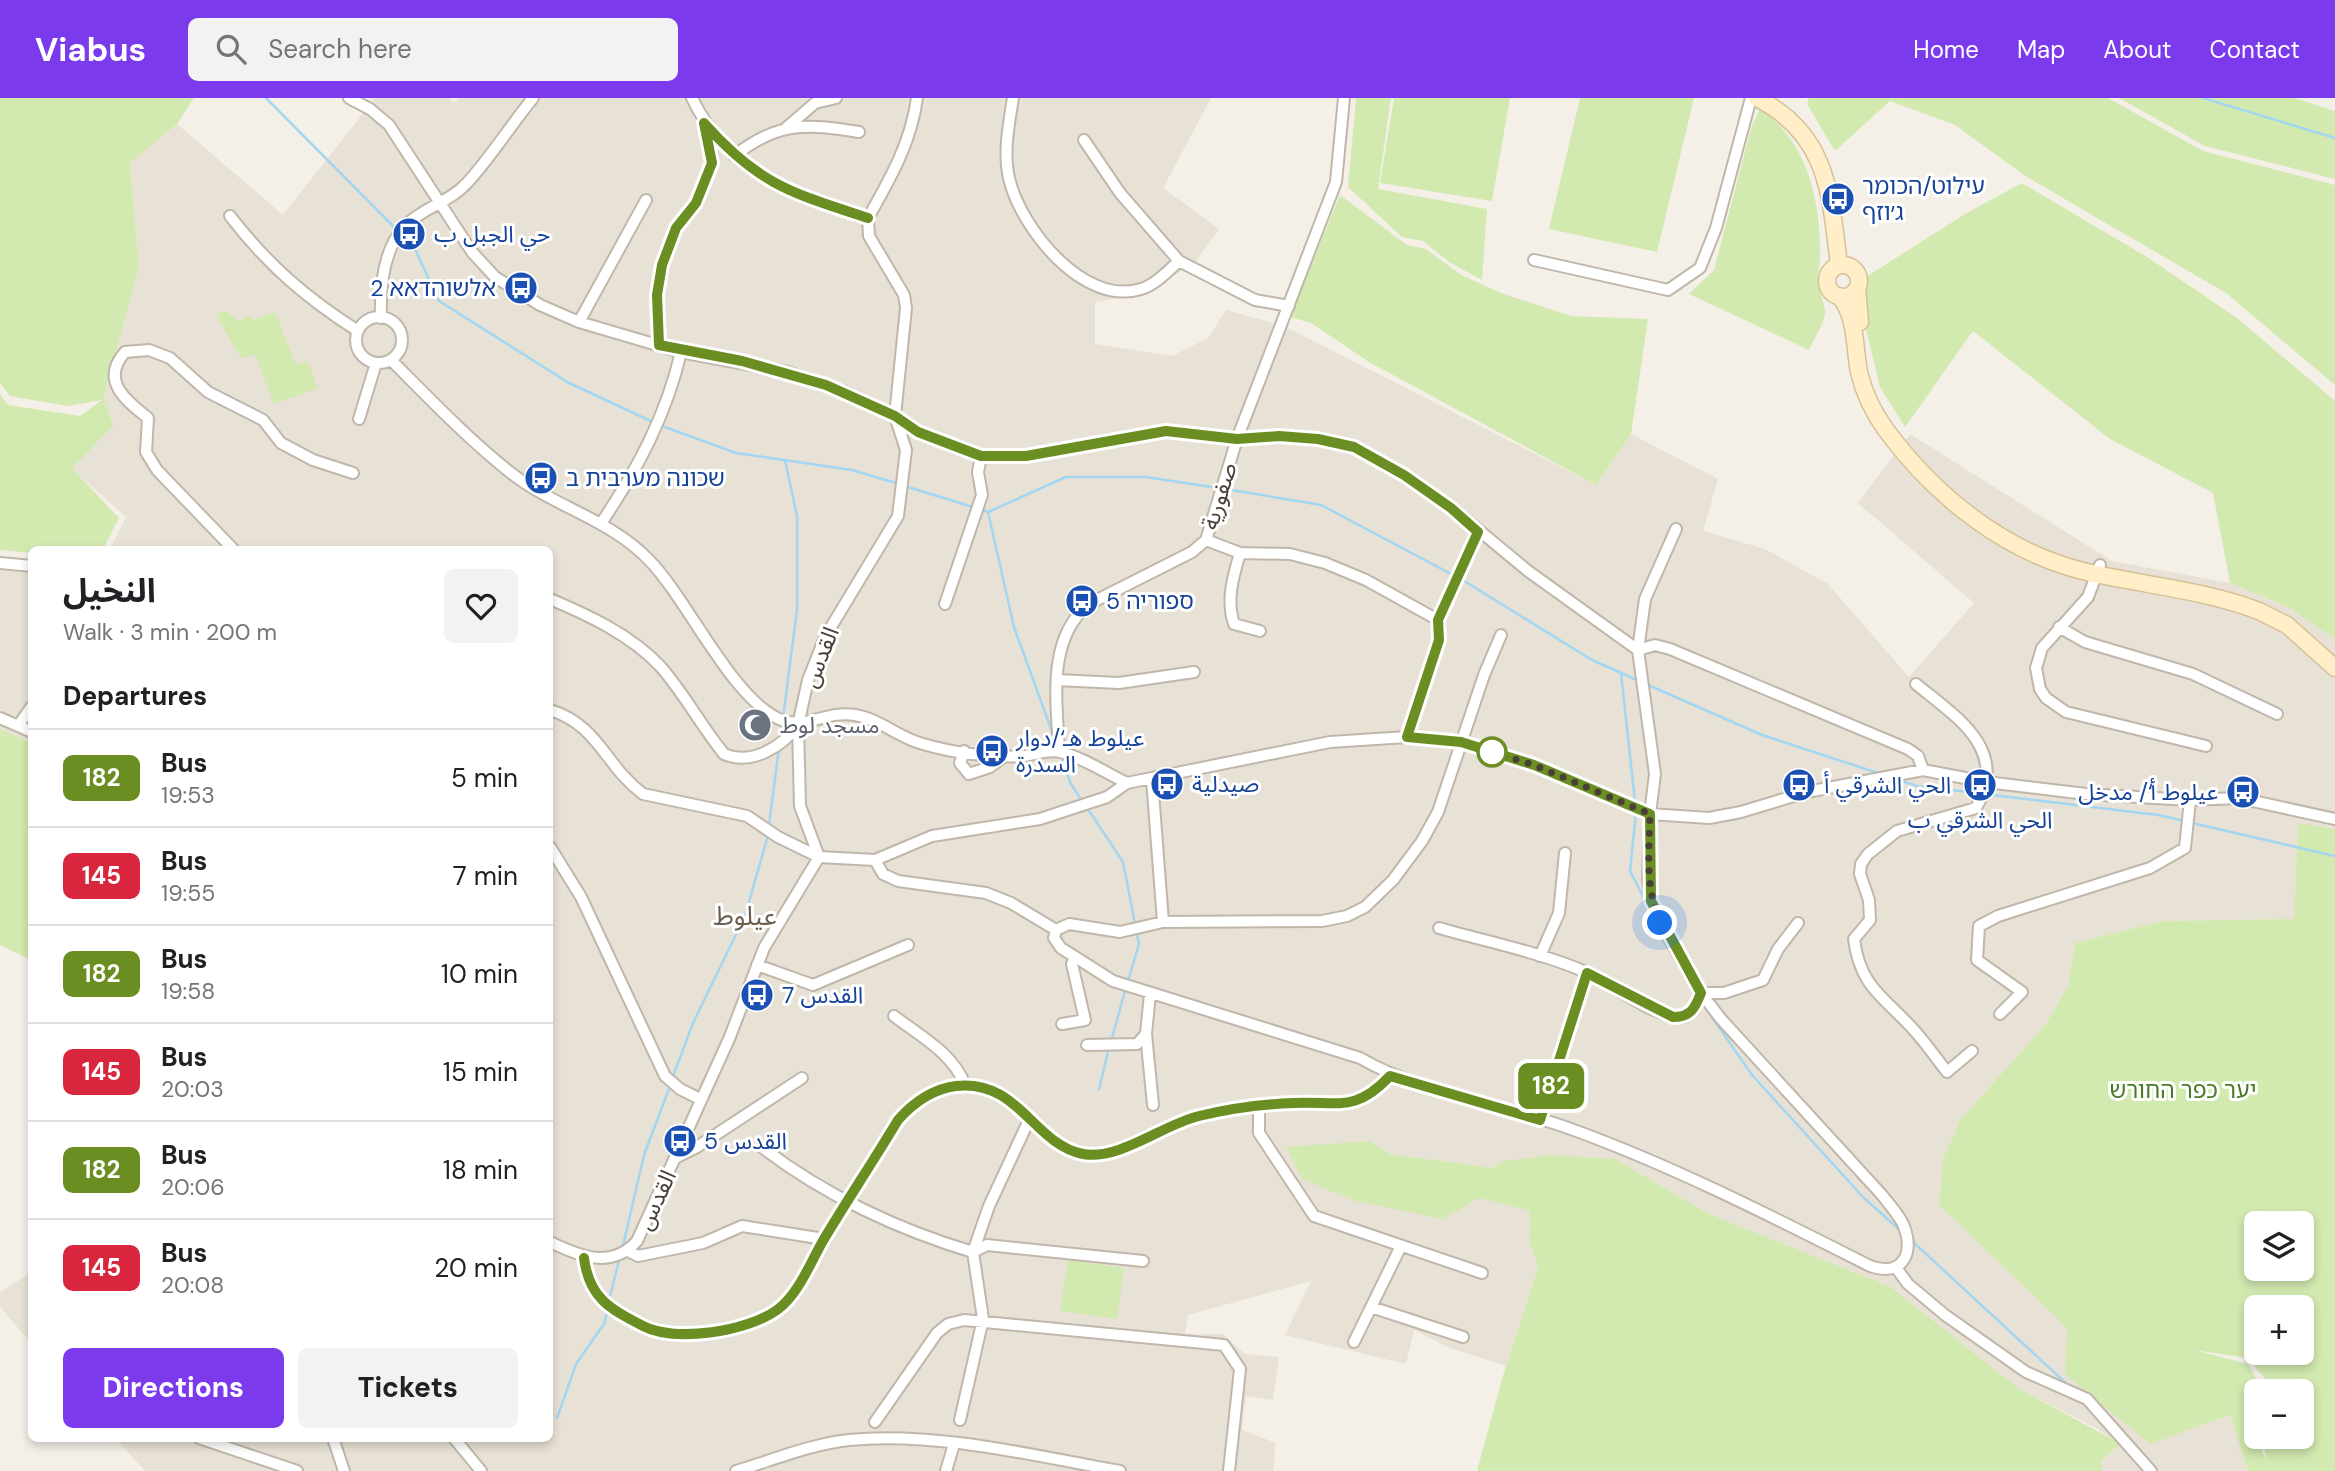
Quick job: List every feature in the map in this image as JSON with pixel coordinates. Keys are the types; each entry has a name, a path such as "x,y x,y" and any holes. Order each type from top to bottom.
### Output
{"street":[{"path":"349,98 370,109 389,125 442,202 472,252 495,278 540,305 579,322 681,352 788,372 845,391 895,416 918,432 981,456 1026,456 1166,431 1237,439 1292,437 1354,447 1413,481 1451,508 1478,532 1639,650"},
{"path":"381,318 380,293 392,246 405,225 466,185 533,98"},
{"path":"691,98 704,123 734,156 772,184 868,218 905,150 913,127 917,98"},
{"path":"786,128 815,103 836,98"},
{"path":"1013,98 1008,132 1008,176 1017,205 1051,252 1094,286 1125,292 1142,289 1156,281 1179,261"},
{"name":"صفورية","path":"1059,751 1056,680 1059,657 1074,616 1089,604 1192,552 1206,540 1237,439 1336,182 1344,98"},
{"path":"1534,260 1668,290 1700,268 1716,228 1751,98"},
{"path":"1757,98 1771,105 1803,134 1821,160 1828,187 1839,265"},
{"path":"659,345 657,295 662,265 676,228 696,203 712,163 704,123"},
{"path":"734,156 755,139 786,128 803,125 859,132"},
{"path":"1084,139 1120,193 1179,261 1255,300 1289,306"},
{"path":"579,322 646,200"},
{"path":"230,216 261,256 296,288 358,331"},
{"name":"القدس","path":"584,1258 612,1257 628,1251 644,1230 729,1039 757,965 819,856 800,806 798,725 808,680 825,637 898,516 906,450 895,416 906,307 899,283 869,236 868,218"},
{"path":"1839,265 1856,271 1865,355 1873,386 1886,412 1919,455 1954,490 2008,529 2099,570 2230,601 2259,611 2287,625 2335,668"},
{"path":"1839,265 1830,271 1827,282 1830,290 1839,296 1851,318 1859,372 1868,400 1893,439 1923,474 1968,515 2008,540 2062,565 2255,598 2297,620 2335,654"},
{"path":"1839,296 1849,296 1857,288"},
{"path":"381,318 394,323 401,335 400,349 391,360 376,363 359,352 358,331 367,321 381,318"},
{"path":"230,546 157,470 146,452 148,418 123,398 113,372 125,352 149,350 170,358 208,392 263,420 281,443 313,460 353,473"},
{"path":"602,523 635,473 653,438 681,352"},
{"path":"391,360 511,474 602,523 650,561 687,608 721,661 759,707 798,725"},
{"path":"359,419 376,363"},
{"path":"945,604 982,495 978,472 981,456"},
{"path":"1501,635 1438,812 1422,841 1393,880 1365,907 1347,916 1322,921 1163,922 1120,932 1069,924 1061,925 1054,938 1061,948 1113,981 1360,1058 1390,1076 1570,1128 1671,1171 1870,1266 1882,1271 1898,1269 1904,1261 1906,1249 1901,1221 1882,1195 1764,1068 1701,993 1651,901 1650,814 1655,774 1639,650 1646,599 1676,529"},
{"path":"1407,737 1439,640 1438,620 1478,532"},
{"path":"1206,540 1240,553 1290,555 1325,564 1366,580 1438,620"},
{"path":"1240,553 1231,589 1231,614 1234,624 1261,631"},
{"path":"0,563 28,566"},
{"path":"2099,570 2088,597 2042,648 2036,668 2040,689 2055,705 2080,716 2206,746"},
{"path":"553,601 619,634 643,650 662,668 724,754 736,759 751,758 788,739 798,725 830,714 855,715 872,719 923,744 1006,755 1059,751 1127,783"},
{"path":"2059,627 2075,638 2193,674 2277,713"},
{"path":"1639,650 1655,645 1670,649 1896,744 1917,757 1923,770"},
{"path":"1056,680 1119,682 1194,672"},
{"path":"1916,684 1966,726 1976,739 1987,765 1986,782 1976,808 1898,831 1868,854 1861,864 1860,874 1869,900 1870,920 1854,939 1869,985 1914,1030 1947,1072 1972,1051"},
{"path":"553,711 568,716 584,727 629,783 643,794 747,816 778,837 819,856 874,860 932,836 1040,819 1107,797 1127,783 1329,743 1407,737 1461,742 1534,765 1650,814 1709,818 1741,812 1807,792 1923,770 1986,782 2086,794 2190,800 2239,797 2335,819"},
{"path":"18,726 28,712"},
{"path":"0,718 28,730"},
{"path":"964,751 960,763 963,771 969,774 990,767 1006,755"},
{"path":"1152,779 1163,922"},
{"path":"2000,1014 2022,992 1977,960 1979,926 1998,916 2150,868 2185,848 2190,800"},
{"path":"553,852 581,897 665,1076 680,1089 701,1099"},
{"path":"1540,956 1559,913 1565,853"},
{"path":"874,860 883,874 898,881 986,893 1011,902 1056,930"},
{"path":"1701,993 1724,993 1763,980 1778,949 1798,923"},
{"path":"1439,928 1540,956 1587,973 1673,1017 1684,1017 1694,1010 1701,993"},
{"path":"757,965 813,985 908,945"},
{"path":"1062,1024 1085,1020 1072,964 1075,958"},
{"path":"1540,1120 1587,973"},
{"path":"1150,994 1146,1034 1153,1105"},
{"path":"894,1016 949,1058 959,1069 965,1085"},
{"path":"1087,1045 1137,1044 1146,1034"},
{"path":"553,1243 584,1258 587,1279 599,1298 617,1313 649,1329 684,1334 723,1331 757,1322 779,1309 803,1276 898,1120 910,1107 944,1088 965,1085 999,1093 1029,1120 1069,1149 1083,1154 1101,1155 1197,1116 1295,1103 1351,1104 1367,1097 1390,1076"},
{"path":"676,1158 802,1078"},
{"path":"1259,1107 1259,1133 1314,1216 1482,1273"},
{"path":"961,1420 983,1319 973,1252 989,1206 1029,1120"},
{"path":"763,1148 849,1200 915,1234 973,1252 987,1245 1143,1261"},
{"path":"628,1251 638,1256 703,1243 742,1226 824,1238"},
{"path":"1354,1342 1401,1246"},
{"path":"1898,1269 1909,1283 1945,1315 2026,1372 2087,1399 2151,1471"},
{"path":"1371,1307 1463,1337"},
{"path":"875,1422 937,1333 948,1324 983,1319 1224,1345 1240,1369 1229,1471"},
{"path":"736,1471 848,1440 899,1438 954,1444 1120,1471"},
{"path":"211,1442 297,1471"},
{"path":"334,1442 344,1471"},
{"path":"457,1442 481,1471"},
{"path":"946,1471 954,1444"}],"shaded area":[{"name":"عيلوط","path":"375,98 449,98 454,103 459,98 1211,98 1163,188 1219,229 1196,261 1148,293 1095,302 1095,344 1172,356 1208,338 1226,310 1284,326 1596,485 1631,434 1718,479 1703,531 1765,549 1828,584 1909,677 1974,603 1858,503 1910,434 2112,561 2230,583 2288,607 2329,632 2335,639 2335,829 2298,824 2294,919 2163,921 2075,943 2068,986 2046,1024 1960,1120 1943,1159 1939,1205 2067,1328 2150,1444 2230,1415 2248,1471 2102,1471 2101,1461 2121,1445 2096,1428 2018,1388 1891,1287 1709,1214 1615,1159 1493,1168 1390,1154 1369,1141 1286,1148 1443,1219 1479,1198 1530,1211 1529,1241 1538,1267 1506,1366 1450,1348 1414,1330 1406,1364 1285,1335 1311,1281 1188,1315 1185,1334 1223,1334 1245,1354 1279,1357 1273,1400 1246,1396 1242,1430 1276,1443 1273,1471 145,1471 119,1442 553,1442 553,546 112,546 126,517 71,468 114,424 103,399 139,268 130,162 177,124 283,215"},
{"path":"0,556 28,559 28,742 0,729"},
{"path":"28,1275 28,1340 0,1307 0,1292"}],"green space":[{"path":"0,98 194,98 177,124 130,163 139,268 103,399 114,425 72,468 119,518 105,546 28,546 28,553 0,550 0,394 8,405 80,416 102,400 67,406 10,396 0,383"},
{"path":"1356,98 1391,98 1378,189 1487,209 1482,280 1449,262 1423,241 1402,237 1348,187"},
{"path":"1394,98 1510,98 1492,201 1380,183"},
{"path":"1580,98 1694,98 1657,252 1549,229"},
{"path":"1809,98 2108,98 2203,151 2335,185 2335,385 2226,293 2027,177 1955,125 1890,101 1835,151 1807,104"},
{"path":"2119,98 2295,98 2335,111 2335,179 2205,146"},
{"path":"1760,109 1790,138 1800,155 1814,194 1820,236 1818,283 1825,314 1809,350 1689,294 1714,270 1752,125"},
{"path":"2022,183 2147,257 2237,318 2335,401 2335,639 2288,607 2230,583 2213,493 2110,439 1973,331 1905,427 1880,387 1855,284 1965,214"},
{"path":"1340,195 1407,245 1426,249 1461,275 1501,293 1571,316 1648,319 1631,434 1596,485 1369,362 1311,323 1290,317"},
{"path":"224,310 238,321 250,316 253,320 275,312 296,365 307,361 318,388 274,404 255,355 241,358 216,316"},
{"path":"0,729 28,742 28,959 0,945"},
{"name":"יער כפר החורש","path":"2298,823 2335,829 2335,1471 2248,1471 2230,1415 2150,1444 2065,1374 2067,1328 1939,1205 1943,1159 1960,1120 2046,1024 2068,986 2075,943 2163,921 2294,919","holes":["2244,1295 2314,1295 2314,1365 2254,1365 2265,1379 2314,1379 2314,1449 2265,1449 2266,1460 2261,1449 2244,1449 2244,1379 2256,1379 2249,1365 2194,1350 2244,1357"]},
{"path":"1370,1141 1390,1154 1493,1168 1503,1161 1551,1155 1615,1159 1709,1214 1891,1287 2018,1388 2121,1444 2101,1461 2102,1471 1477,1471 1502,1379 1538,1267 1529,1241 1530,1211 1479,1198 1443,1219 1355,1201 1302,1179 1286,1147"},
{"path":"1068,1260 1124,1268 1117,1319 1060,1311"}],"waterway":[{"path":"266,98 397,230"},
{"path":"2203,98 2335,138"},
{"path":"401,235 415,249 439,301 569,383 655,423"},
{"path":"662,426 736,453 852,470 899,484"},
{"path":"783,718 797,610 797,516 785,460"},
{"path":"982,510 988,512 1066,477 1146,477 1218,488"},
{"path":"905,486 976,508"},
{"path":"1225,489 1321,505 1455,576"},
{"path":"988,512 1014,627 1054,737"},
{"path":"1461,579 1592,660 1637,680"},
{"path":"1621,673 1635,802"},
{"path":"1646,684 1762,735 1878,773"},
{"path":"780,738 782,724"},
{"path":"769,825 779,748"},
{"path":"1061,756 1071,784 1082,801"},
{"path":"1898,780 1917,786 1977,793"},
{"path":"1984,794 2158,815 2185,821"},
{"path":"1086,806 1123,862 1135,924"},
{"path":"1636,812 1630,871 1648,906"},
{"path":"2192,823 2335,856"},
{"path":"672,1079 693,1023 745,916 768,835"},
{"path":"1128,981 1139,944 1136,930"},
{"path":"1673,955 1694,992"},
{"path":"1111,1042 1126,987"},
{"path":"1702,1003 1752,1075 1863,1197 1902,1232"},
{"path":"1099,1089 1109,1048"},
{"path":"622,1250 644,1155 670,1086"},
{"path":"1912,1241 2069,1386"},
{"path":"609,1301 620,1256"},
{"path":"557,1418 576,1364 604,1324 608,1308"}],"bus line":[{"name":"182","path":"584,1258 587,1279 599,1298 617,1313 649,1329 684,1334 723,1331 757,1322 779,1309 803,1276 898,1120 910,1107 944,1088 965,1085 988,1088 1009,1100 1029,1120 1069,1149 1083,1154 1101,1155 1197,1116 1295,1103 1329,1106 1351,1104 1367,1097 1390,1076 1462,1100 1540,1120 1587,973 1673,1017 1684,1017 1694,1010 1701,993 1660,923 1651,901 1648,879 1650,814 1534,765 1461,742 1407,737 1439,640 1438,620 1478,532 1451,508 1404,475 1354,447 1318,439 1279,436 1237,439 1166,431 1026,456 981,456 918,432 895,416 845,391 788,372 742,361 681,352 659,345 657,295 662,265 676,228 696,203 712,163 704,123 734,156 772,184 868,218"}],"place":[{"name":"עילוט/הכומר ג׳וזף","path":"1838,199"},
{"name":"حي الجبل ب","path":"409,234"},
{"name":"אלשוהדאא 2","path":"521,288"},
{"name":"שכונה מערבית ב","path":"541,478"},
{"name":"ספוריה 5","path":"1082,601"},
{"name":"مسجد لوط","path":"755,725"},
{"name":"عيلوط هـ‘/دوار السدرة","path":"992,751"},
{"name":"صيدلية","path":"1167,784"},
{"name":"الحي الشرقي أ","path":"1799,785"},
{"name":"الحي الشرقي ب","path":"1980,785"},
{"name":"عيلوط أ‘/ مدخل","path":"2243,792"},
{"name":"القدس 7","path":"757,995"},
{"name":"القدس 5","path":"680,1141"}],"district":[{"name":"عيلوط","path":"745,916"}],"route":[{"path":"1492,752 1486,750 1534,765 1650,814 1648,879 1651,901 1660,923"}]}
